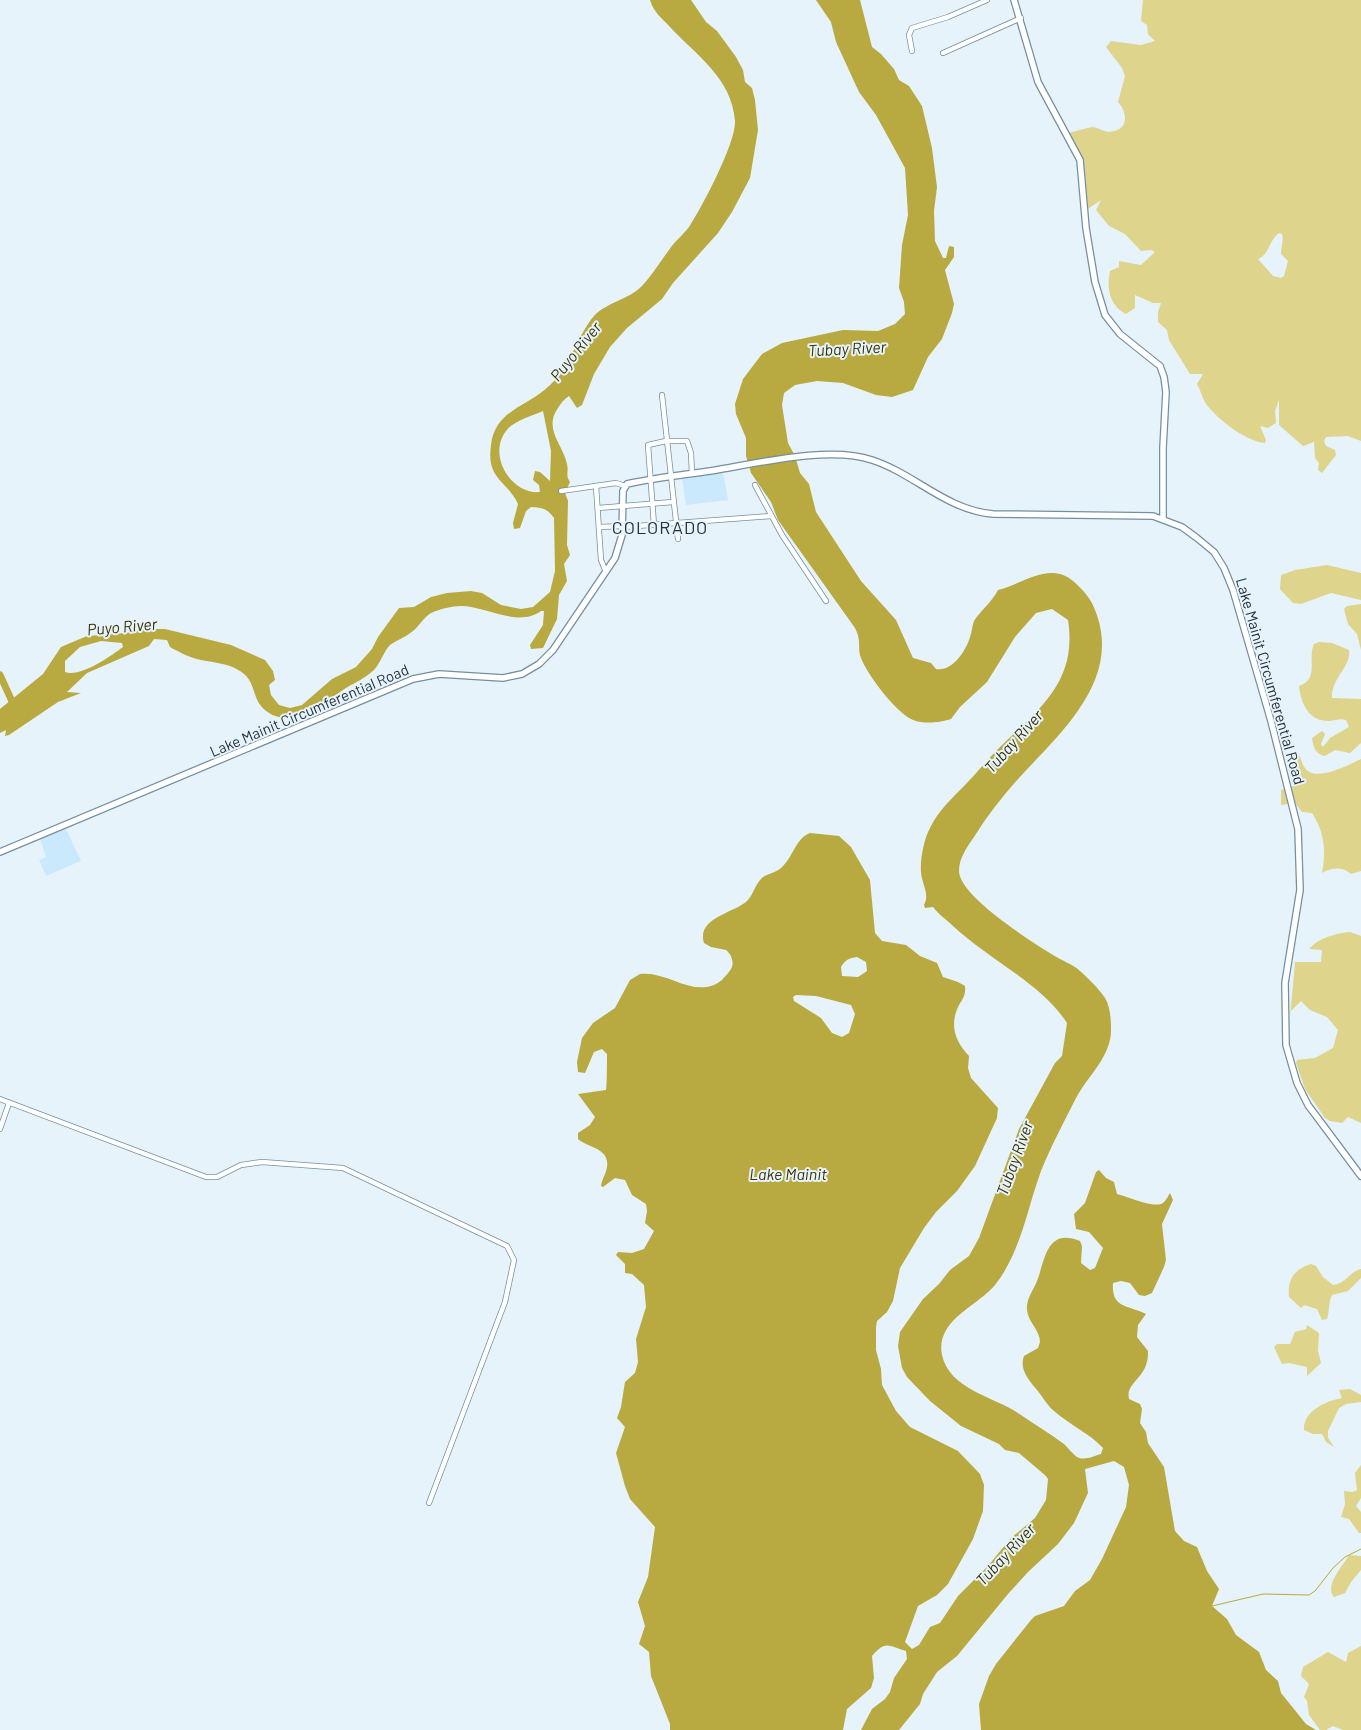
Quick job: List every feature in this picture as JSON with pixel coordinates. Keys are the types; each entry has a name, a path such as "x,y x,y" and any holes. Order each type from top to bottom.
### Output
{"main road":[{"path":"1014,0 1043,95 1080,160 1086,228 1095,282 1103,310 1108,321 1116,330 1154,361 1164,377 1166,392 1163,440 1163,518"},
{"name":"Lake Mainit Circumferential Road","path":"0,852 413,679 439,674 495,678 527,672 539,664 552,650 615,558 621,542 623,527 622,506 625,486 745,465 810,456 846,454 878,462 955,505 975,512 993,514 1137,514 1163,518 1182,527 1214,552 1224,568 1233,590 1286,778 1298,829 1300,890 1285,984 1286,1045 1297,1083 1308,1105 1361,1176"}],"street":[{"path":"912,51 909,35 912,28 948,17 987,0"},
{"path":"943,53 1021,18"},
{"path":"662,395 678,539"},
{"path":"654,524 648,444 666,440 684,440 688,443 692,474"},
{"path":"562,491 616,484 625,486"},
{"path":"754,485 771,516 826,601"},
{"path":"596,486 601,560 606,572"},
{"path":"598,508 673,502"},
{"path":"600,527 771,516"},
{"path":"0,1099 206,1178 217,1176 241,1165 262,1162 343,1168 507,1246 514,1260 505,1302 429,1503"},
{"path":"0,1129 9,1102"}],"shaded area":[{"path":"1143,0 1361,0 1361,441 1348,436 1326,437 1324,441 1326,446 1335,450 1336,455 1322,473 1318,470 1319,463 1315,458 1314,442 1303,446 1279,425 1279,400 1275,411 1276,423 1268,428 1260,426 1266,440 1265,443 1250,439 1241,434 1218,417 1205,402 1197,384 1203,374 1190,374 1169,340 1167,330 1158,322 1158,312 1161,303 1153,303 1135,295 1135,308 1126,314 1116,306 1110,296 1110,271 1119,267 1119,261 1141,265 1155,252 1151,250 1141,251 1125,234 1109,226 1096,210 1101,200 1085,211 1083,172 1068,134 1093,127 1108,132 1115,131 1123,126 1125,122 1124,112 1118,102 1125,76 1122,68 1106,47 1111,41 1141,45 1155,41 1148,34 1147,25 1141,21","holes":["1279,233 1282,234 1281,254 1288,261 1284,276 1281,278 1273,276 1258,259 1265,254 1273,239"]},
{"path":"723,472 728,500 686,505 682,478"},
{"path":"1327,565 1361,573 1361,600 1331,593 1301,604 1293,603 1280,589 1281,575 1295,570"},
{"path":"1361,604 1361,650 1357,634 1348,624 1344,609 1347,606"},
{"path":"1319,642 1332,643 1349,650 1349,656 1335,684 1332,698 1361,699 1361,743 1350,753 1335,750 1325,756 1317,752 1313,744 1312,738 1322,731 1325,734 1321,744 1323,747 1330,738 1349,727 1344,719 1323,721 1311,715 1304,705 1299,686 1309,679 1312,668 1312,650 1314,644"},
{"path":"1294,754 1298,754 1308,771 1319,774 1334,771 1361,759 1361,871 1351,874 1348,871 1337,869 1322,873 1324,857 1322,835 1312,813 1302,812 1295,803 1281,805 1281,790 1292,787 1294,784 1287,762"},
{"path":"66,829 81,861 46,876 39,860 46,857 40,839"},
{"path":"1350,932 1361,936 1361,1123 1348,1117 1342,1123 1325,1118 1305,1089 1296,1063 1297,1060 1315,1058 1333,1048 1338,1030 1327,1017 1310,1010 1301,1001 1291,1011 1290,1017 1295,962 1321,962 1322,950 1309,949 1317,942 1328,937"},
{"path":"1311,1264 1316,1266 1323,1277 1333,1285 1361,1269 1361,1278 1348,1291 1332,1295 1327,1319 1322,1320 1317,1309 1304,1305 1301,1308 1289,1297 1289,1285 1293,1276 1300,1269"},
{"path":"1307,1325 1319,1333 1318,1351 1321,1363 1307,1376 1307,1367 1289,1363 1282,1364 1274,1347 1277,1344 1290,1344 1295,1332 1306,1329"},
{"path":"1350,1389 1361,1395 1361,1402 1346,1404 1339,1408 1328,1431 1328,1438 1334,1447 1326,1442 1322,1434 1313,1434 1304,1430 1307,1417 1311,1412 1323,1404 1342,1398 1339,1390"},
{"path":"1361,1465 1361,1498 1356,1506 1361,1512 1361,1533 1359,1533 1349,1519 1341,1517 1345,1504 1344,1491 1353,1492 1357,1490 1355,1473"},
{"path":"1349,1555 1361,1556 1361,1570 1345,1593 1334,1597 1331,1587 1333,1581"},
{"path":"1361,1646 1361,1730 1343,1730 1333,1726 1326,1730 1320,1730 1309,1715 1307,1701 1304,1697 1309,1684 1301,1676 1303,1667 1328,1652 1346,1662 1348,1653"}],"water":[{"name":"Puyo River","path":"650,0 691,0 706,22 717,31 736,57 743,70 745,82 752,88 758,130 750,178 732,212 718,233 673,283 662,299 627,328 610,347 594,374 582,405 577,408 569,396 561,403 554,416 553,430 565,457 570,482 565,493 568,501 567,545 570,555 564,564 567,581 559,595 557,619 543,648 531,649 530,645 543,625 544,611 532,616 512,617 471,607 457,606 442,609 429,614 413,631 390,645 374,670 367,676 305,713 293,717 282,717 271,714 261,706 251,683 240,671 226,665 197,659 170,647 167,640 154,639 149,646 87,673 67,692 81,693 58,702 9,735 5,736 6,730 0,733 0,709 43,674 61,647 87,636 126,633 143,629 165,629 231,645 265,660 273,671 275,680 269,685 271,695 279,705 290,708 302,705 332,679 356,667 372,649 378,637 399,608 414,607 431,597 447,593 471,591 482,593 501,605 521,609 533,607 550,592 555,571 554,518 544,509 531,507 526,511 520,528 514,529 513,523 518,504 494,473 490,457 494,433 505,416 540,393 557,378 582,333 594,316 605,307 630,295 642,286 671,247 689,227 710,190 734,131 735,121 732,106 720,80 711,68 658,15","holes":["543,411 551,451 550,481 540,472 535,471 533,480 539,485 540,492 530,491 512,481 505,472 499,452 501,441 509,427","101,641 122,643 123,647 87,669 79,672 65,672 65,661 80,647"]},
{"path":"816,0 860,0 872,47 894,69 899,80 909,86 922,106 932,148 937,187 934,211 935,241 943,258 946,258 949,246 954,247 954,257 945,270 954,304 942,339 928,357 913,390 892,397 876,395 843,383 817,381 795,385 784,393 782,405 788,443 795,456 800,473 809,484 816,512 861,581 896,620 913,658 931,663 936,669 948,667 962,654 971,635 974,621 998,590 1045,573 1064,575 1083,591 1095,610 1101,635 1101,659 1094,681 1083,703 1053,742 989,814 964,853 959,871 962,881 971,893 998,918 1029,940 1071,964 1097,987 1107,1001 1111,1024 1110,1038 1104,1056 1081,1089 1049,1152 1011,1259 988,1293 951,1323 945,1332 942,1343 942,1355 946,1367 963,1384 1018,1413 1064,1444 1077,1457 1086,1458 1101,1454 1103,1448 1052,1409 1024,1370 1024,1356 1038,1348 1040,1342 1038,1334 1029,1318 1028,1302 1045,1256 1054,1242 1069,1238 1080,1241 1082,1246 1081,1263 1090,1270 1095,1268 1103,1248 1089,1232 1076,1229 1074,1214 1085,1203 1096,1172 1099,1170 1106,1178 1114,1182 1117,1194 1140,1202 1159,1204 1164,1202 1170,1193 1173,1200 1162,1224 1166,1260 1152,1293 1145,1296 1139,1295 1130,1283 1121,1281 1113,1283 1113,1291 1118,1302 1146,1314 1138,1325 1137,1337 1148,1351 1147,1360 1145,1368 1130,1388 1129,1399 1140,1404 1142,1409 1140,1423 1146,1432 1148,1443 1164,1467 1175,1531 1184,1541 1197,1547 1207,1571 1219,1589 1212,1606 1227,1619 1236,1635 1259,1652 1266,1670 1278,1681 1281,1693 1306,1724 1316,1730 981,1730 979,1704 989,1676 996,1664 1035,1616 1064,1606 1075,1591 1090,1580 1102,1559 1126,1507 1129,1485 1124,1467 1114,1461 1085,1469 1088,1493 1074,1523 1058,1544 1008,1594 957,1656 937,1672 923,1694 920,1704 899,1730 861,1730 872,1709 885,1699 890,1692 894,1678 907,1659 906,1651 891,1646 884,1646 872,1656 874,1678 871,1688 847,1709 843,1730 670,1730 670,1724 651,1676 649,1652 639,1644 645,1626 638,1602 648,1577 655,1527 630,1499 616,1453 625,1427 617,1418 621,1407 625,1382 635,1373 638,1362 636,1339 646,1307 644,1285 632,1274 625,1273 625,1264 616,1255 618,1252 632,1253 644,1249 654,1231 645,1223 646,1204 632,1195 625,1180 615,1178 603,1187 601,1186 607,1167 605,1156 602,1152 578,1139 578,1133 590,1125 595,1117 578,1094 606,1090 607,1084 607,1054 602,1049 594,1052 585,1073 578,1072 577,1062 582,1038 593,1023 615,1008 630,980 640,974 661,976 692,986 702,987 712,986 722,980 732,967 732,958 726,950 711,947 704,943 703,935 706,928 718,917 747,901 761,879 781,868 797,844 810,833 839,836 851,847 870,880 875,933 882,941 906,945 920,956 937,963 943,977 965,986 964,996 954,1019 955,1032 960,1045 969,1056 968,1068 971,1078 998,1108 997,1118 975,1166 957,1191 936,1212 924,1228 900,1268 893,1301 887,1312 877,1321 876,1327 876,1350 881,1369 882,1385 896,1411 910,1427 958,1451 980,1474 984,1485 983,1511 973,1539 948,1584 937,1595 918,1606 905,1642 912,1649 919,1645 930,1627 940,1623 958,1596 988,1566 1010,1539 1035,1518 1046,1500 1048,1479 1046,1476 1019,1453 1005,1450 999,1444 961,1426 930,1401 907,1377 902,1368 898,1346 900,1332 923,1299 950,1270 969,1256 979,1238 1019,1129 1055,1063 1062,1056 1067,1023 1056,1009 1029,983 967,938 933,907 925,908 926,893 921,867 926,838 937,816 993,754 1039,709 1060,679 1067,662 1069,642 1068,620 1052,609 1036,613 1015,637 987,682 960,707 951,719 939,722 925,722 909,718 893,704 870,675 861,658 855,628 778,520 771,502 751,473 746,456 746,438 736,414 735,404 743,379 762,354 782,343 843,330 878,331 895,324 905,314 904,302 899,288 902,245 908,215 905,168 876,115 859,92 836,42 831,22","holes":["857,957 866,962 867,971 858,977 842,976 841,967 844,963 849,959","796,995 816,996 851,1005 855,1014 849,1033 842,1037 832,1033 821,1018 794,1001 793,997"]}],"waterway":[{"path":"0,675 15,708"},
{"path":"1212,1606 1263,1594 1309,1595 1315,1591 1333,1568 1345,1557 1361,1549"}],"district":[{"name":"COLORADO","path":"660,527"}],"water label":[{"name":"Tubay River","path":"847,348"},
{"name":"Tubay River","path":"1013,741"},
{"name":"Tubay River","path":"1014,1158"},
{"name":"Lake Mainit","path":"788,1173"},
{"name":"Tubay River","path":"1005,1554"}]}
